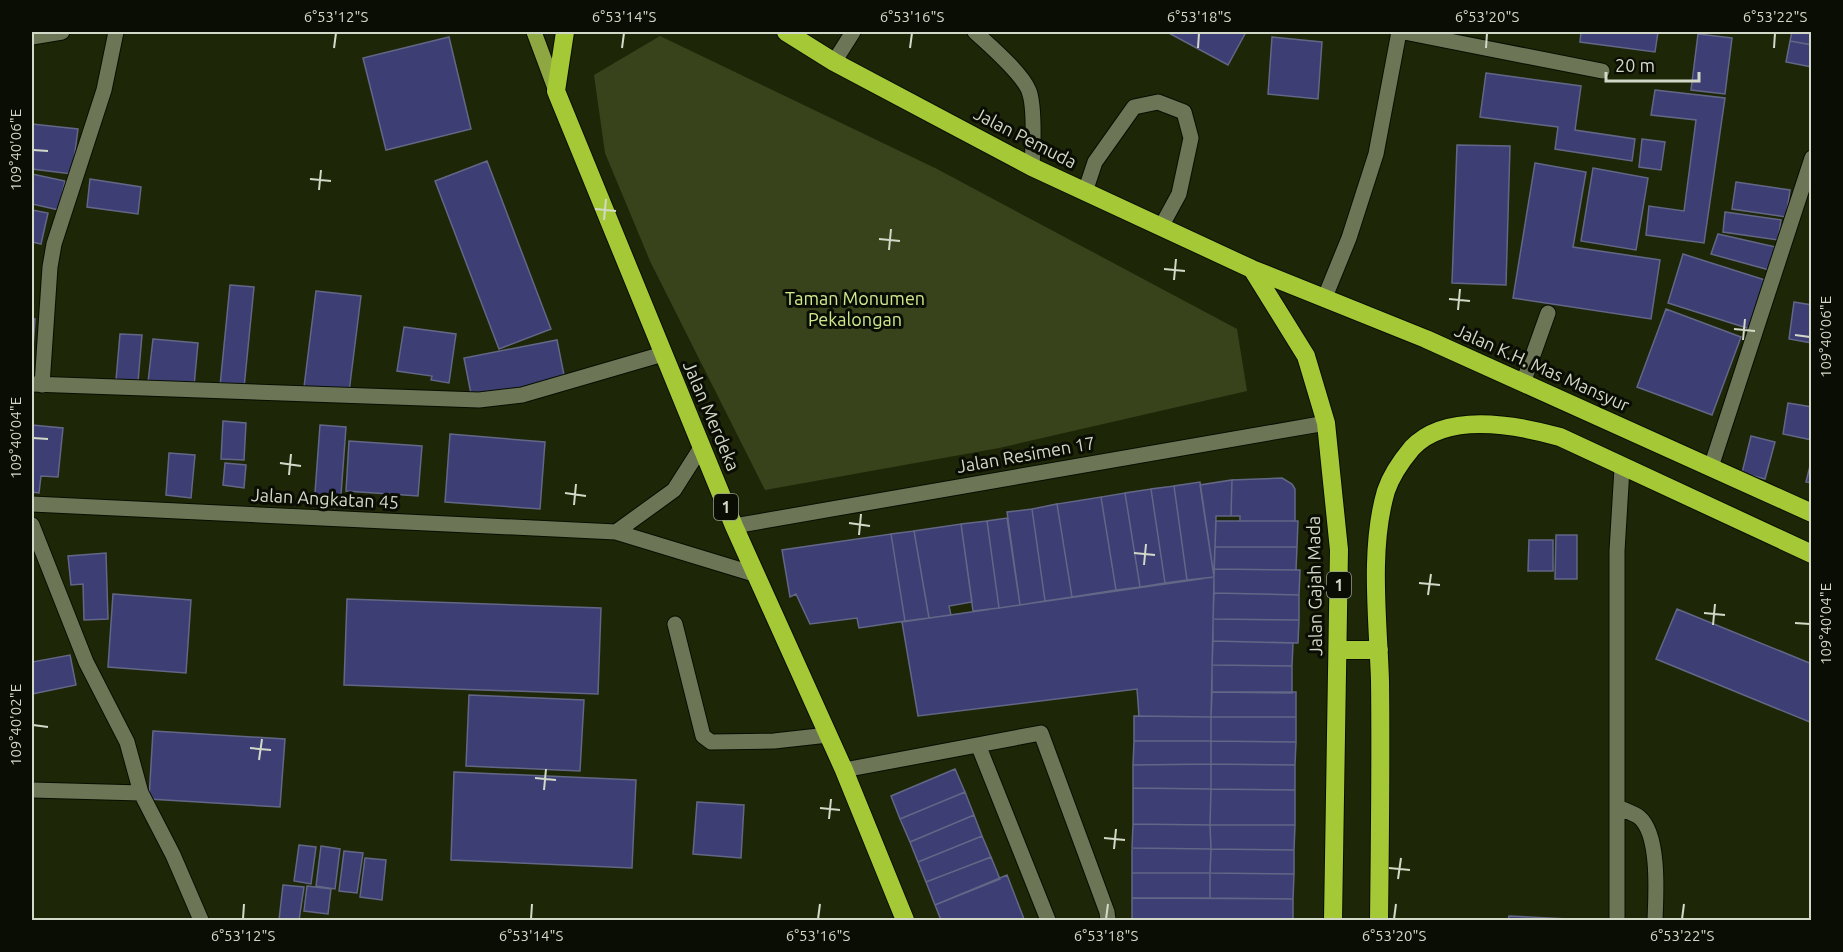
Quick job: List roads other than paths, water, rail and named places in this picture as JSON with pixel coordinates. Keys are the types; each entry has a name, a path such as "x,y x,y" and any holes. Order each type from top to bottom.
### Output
{"highway":[{"path":"556,91 565,32"},
{"name":"Jalan Pemuda","path":"786,32 834,62 1032,167 1252,269"},
{"name":"Jalan Merdeka","path":"556,91 754,574 844,770 905,921"},
{"name":"Jalan K.H. Mas Mansyur","path":"1252,269 1325,297 1523,383 1812,513"},
{"name":"Jalan Gajah Mada","path":"1252,269 1306,356 1326,423 1339,550 1333,921"},
{"name":"1","path":"1379,921 1377,549 1387,490 1400,463 1414,446 1440,431 1473,425 1527,428 1560,437 1622,468 1812,554"},
{"path":"1338,650 1379,650"}],"main road":[{"path":"534,32 556,91"}],"street":[{"path":"32,37 62,32"},
{"path":"116,32 104,90 54,244 37,385 479,400 522,395 663,354"},
{"path":"834,62 853,32"},
{"path":"975,32 1003,58 1029,91 1033,129 1032,167"},
{"path":"1325,297 1349,237 1376,154 1399,32"},
{"path":"1404,32 1602,71"},
{"path":"1085,192 1095,162 1134,107 1158,102 1184,112 1191,138 1179,194 1161,226"},
{"path":"1711,467 1812,159"},
{"path":"1523,383 1548,313"},
{"name":"Jalan Resimen 17","path":"734,526 1326,423"},
{"path":"616,532 674,490 702,446"},
{"path":"1617,921 1617,550 1622,468"},
{"name":"Jalan Angkatan 45","path":"32,504 616,532 754,574"},
{"path":"32,525 86,662 127,742 141,793 173,855 201,921"},
{"path":"675,624 703,736 711,742 774,741 828,735"},
{"path":"844,770 979,747 1041,733 1107,912 1108,921"},
{"path":"979,747 1048,921"},
{"path":"32,790 141,793"},
{"path":"1618,807 1640,818 1651,838 1657,880 1655,921"}],"park label":[{"name":"Taman Monumen Pekalongan","path":"855,309"}]}
